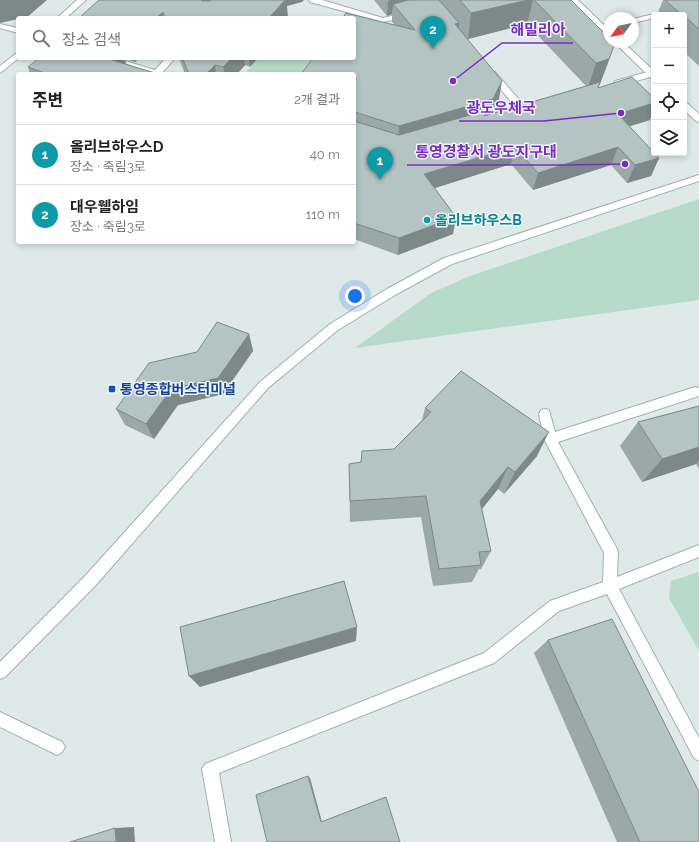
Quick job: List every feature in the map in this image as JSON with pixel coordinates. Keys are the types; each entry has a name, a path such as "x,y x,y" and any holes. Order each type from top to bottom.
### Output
{"street":[{"path":"63,16 82,0"},
{"path":"312,0 383,20 413,13"},
{"path":"574,0 603,26"},
{"path":"639,20 651,17"},
{"path":"0,26 16,30"},
{"path":"624,48 651,73"},
{"path":"0,70 16,57"},
{"path":"112,60 151,72"},
{"path":"159,72 169,60"},
{"path":"487,68 524,111"},
{"path":"606,87 651,76"},
{"path":"687,108 699,119"},
{"path":"0,672 91,580 264,385 334,327 391,292 448,261 699,178"},
{"path":"550,439 695,392"},
{"path":"545,414 550,439 610,552 610,586 699,753"},
{"path":"223,842 210,769 489,658 555,606 699,551"},
{"path":"0,719 57,747"}],"green space":[{"path":"256,60 317,60 313,72 247,72"},
{"path":"699,199 699,300 355,348 431,293 470,276"},
{"path":"699,572 699,651 669,598 671,581"}],"building":[{"path":"99,0 285,0 271,16 164,16 163,12 158,16 81,16"},
{"path":"409,0 439,0 459,23 455,24 502,81 493,99 399,126 356,113 356,72 302,72 312,60 356,60 356,16 344,16 346,13 415,30 393,4"},
{"path":"460,0 528,0 471,13"},
{"path":"534,0 571,0 603,32 603,48 613,48 609,59 596,63"},
{"path":"665,0 699,0 699,29 687,19 687,12 679,12"},
{"path":"37,60 112,60 151,72 42,72 28,67"},
{"path":"183,60 230,60 223,67 215,65 208,72 188,72"},
{"path":"632,77 651,95 651,104 618,114 651,149 651,156 657,156 659,158 635,165 618,147 538,173 515,147 424,174 456,217 399,238 356,224 356,122 399,135 488,110 484,116 600,82 598,88"},
{"path":"217,322 249,334 218,378 171,389 146,424 116,409 149,363 197,352"},
{"path":"461,371 549,432 515,472 508,467 480,501 491,551 479,552 481,565 439,569 426,496 350,501 349,464 361,462 362,451 394,449 431,412 425,408"},
{"path":"699,406 699,447 662,459 638,422"},
{"path":"344,581 357,627 189,676 180,627"},
{"path":"612,619 699,792 699,842 640,842 548,640"},
{"path":"308,776 321,822 386,797 400,842 267,842 256,795"},
{"path":"115,828 116,842 70,842"}],"place":[{"name":"대우웰하임","path":"433,49"},
{"name":"해밀리아","path":"453,81"},
{"name":"광도우체국","path":"621,113"},
{"name":"통영경찰서 광도지구대","path":"625,164"},
{"name":"올리브하우스D","path":"380,180"},
{"name":"올리브하우스B","path":"427,220"},
{"name":"통영종합버스터미널","path":"112,389"}]}
